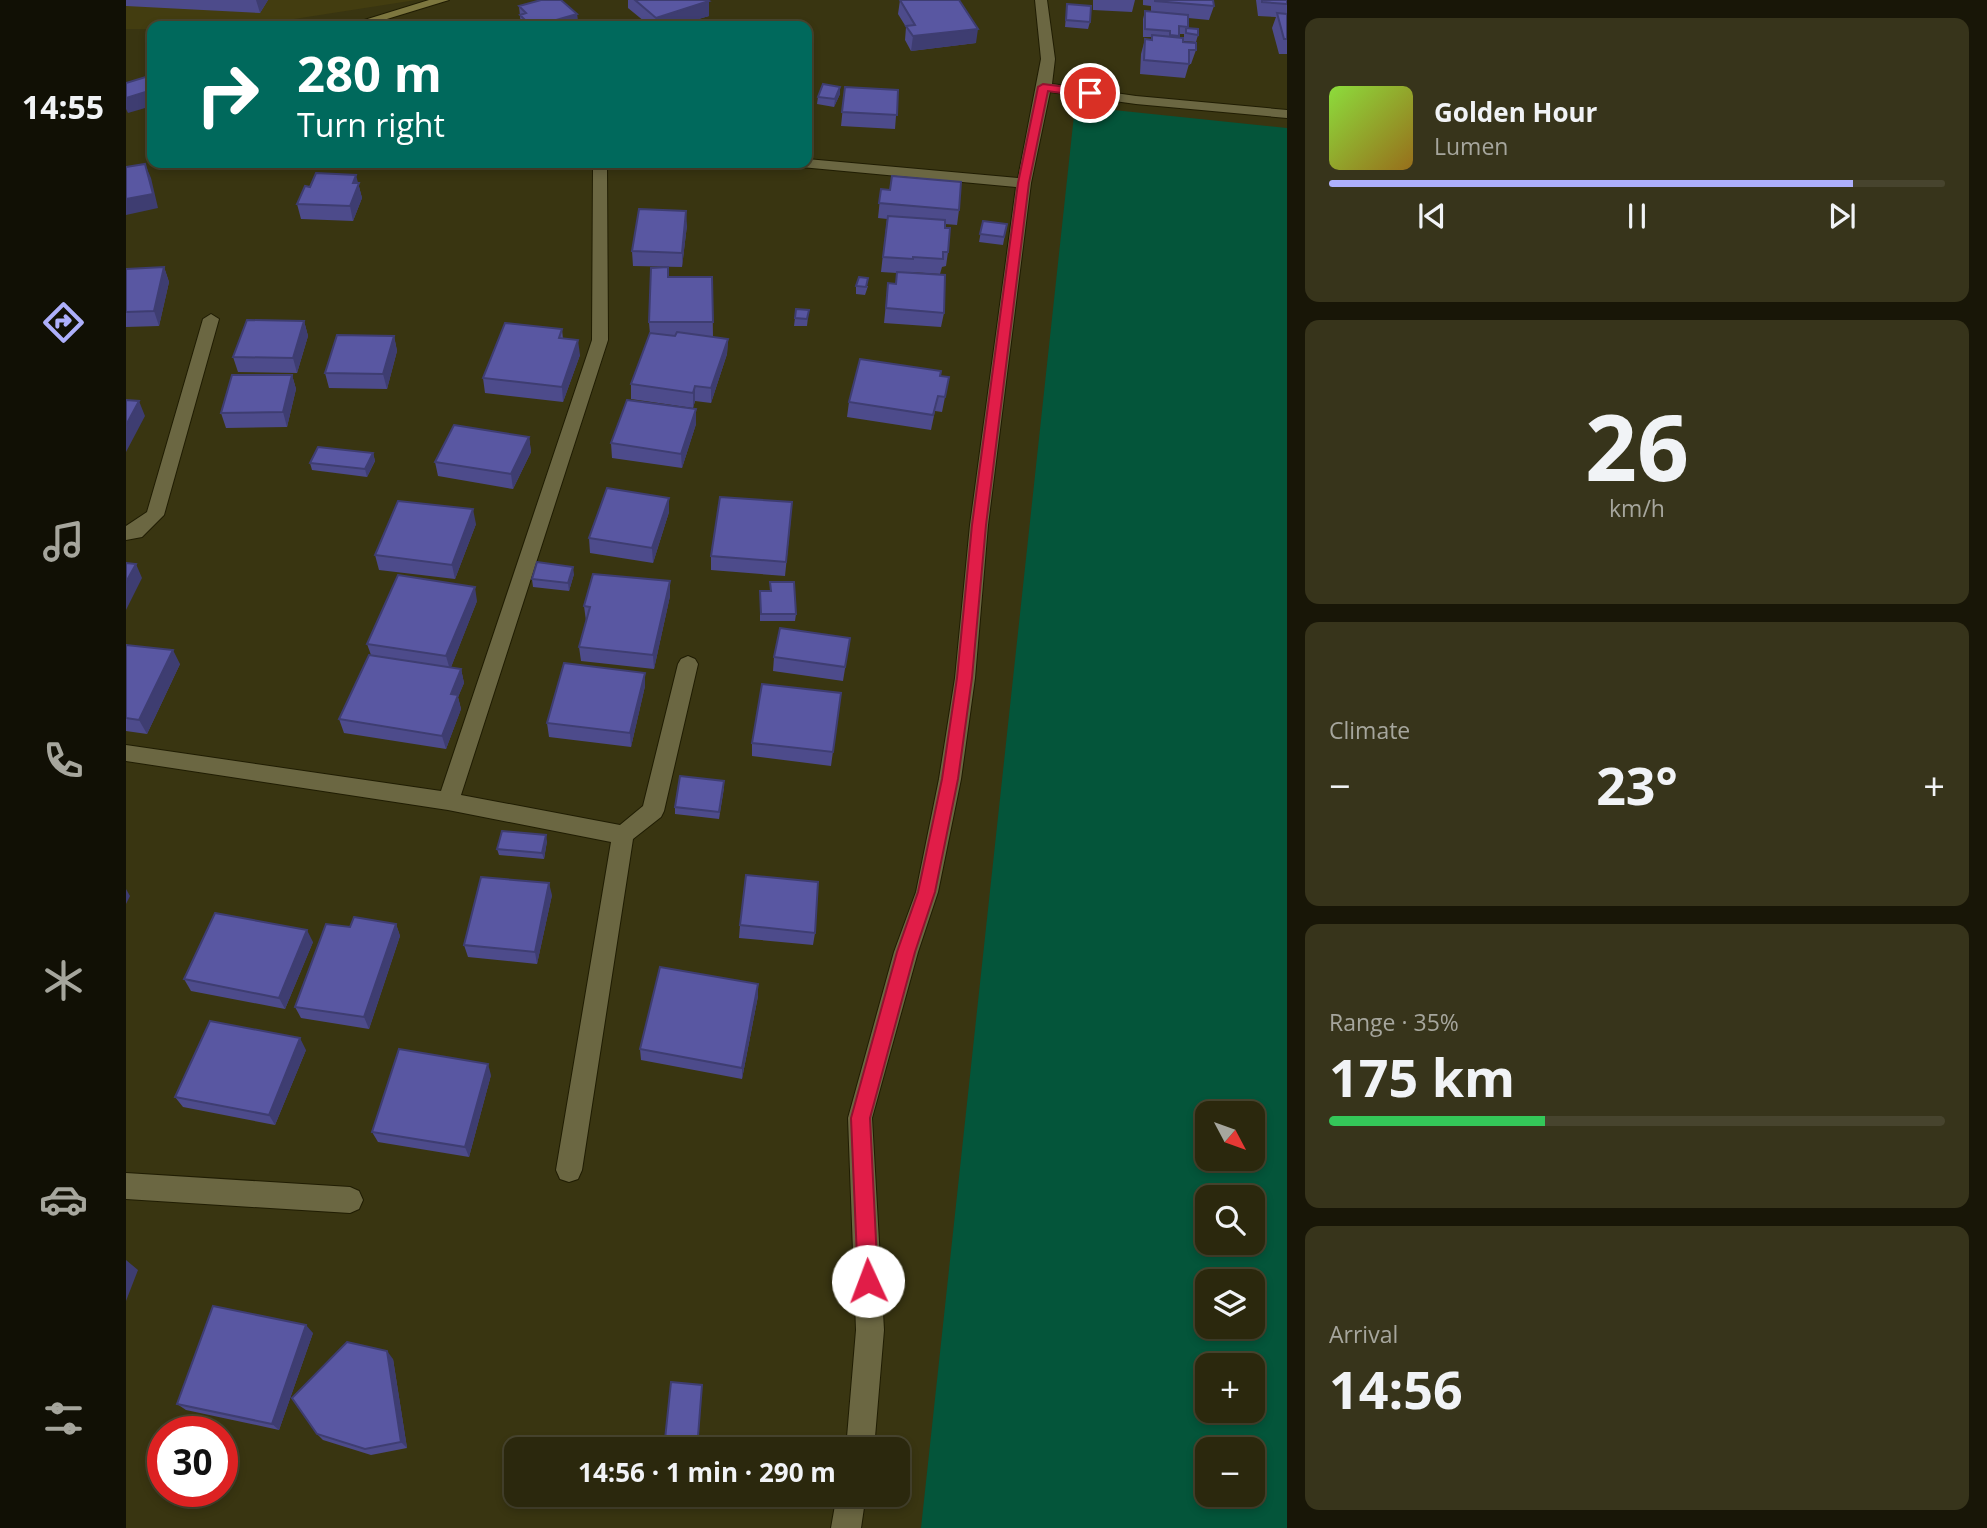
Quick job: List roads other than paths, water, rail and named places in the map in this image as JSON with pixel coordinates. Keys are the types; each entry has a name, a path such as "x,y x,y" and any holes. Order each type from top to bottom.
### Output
{"street":[{"path":"369,21 443,0"},
{"path":"861,1437 870,1330 860,1118 906,952 927,892 950,779 965,678 981,512 1024,183 1048,59 1041,0"},
{"path":"1043,87 1148,101 1287,114"},
{"path":"812,164 1024,183"},
{"path":"448,801 600,340 600,168"},
{"path":"126,533 135,532 155,515 211,319"},
{"path":"569,1170 623,835 653,811 688,664"},
{"path":"126,753 448,801 623,835"},
{"path":"126,1186 350,1200"},
{"path":"846,1528 850,1507"}]}
